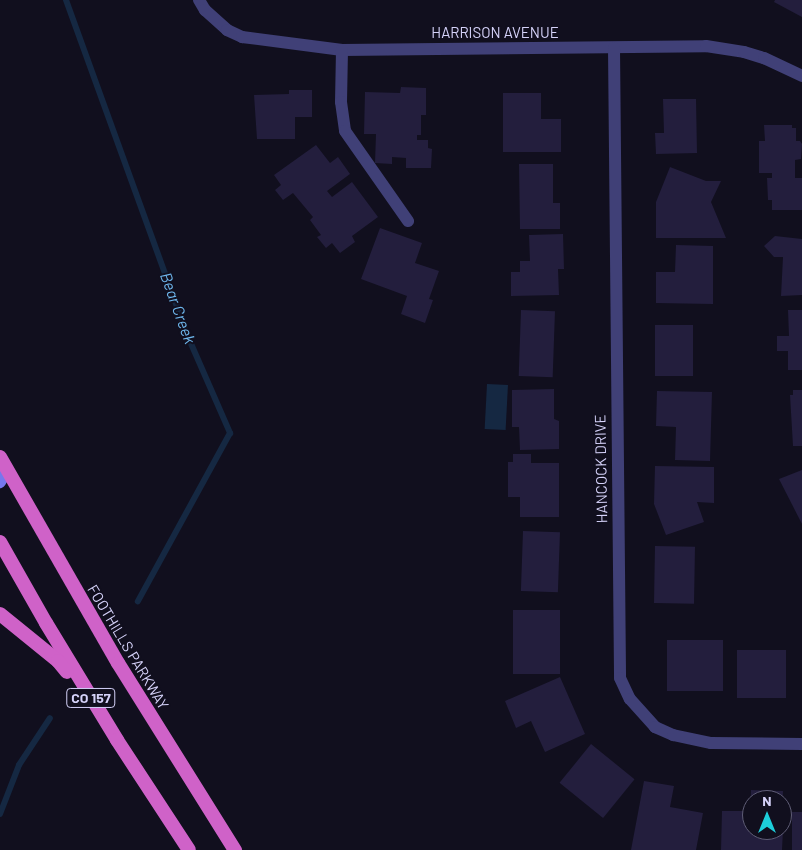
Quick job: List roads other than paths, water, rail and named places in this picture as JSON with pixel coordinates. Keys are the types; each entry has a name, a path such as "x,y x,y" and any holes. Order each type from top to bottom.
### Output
{"highway":[{"name":"FOOTHILLS PARKWAY","path":"0,457 2,474 235,850"},
{"name":"CO 157","path":"0,542 46,623 117,740 189,850"},
{"path":"0,614 58,661 117,740"}],"street":[{"name":"HARRISON AVENUE","path":"199,0 205,10 227,30 242,38 342,50 706,46 744,52 764,58 802,76"},
{"name":"HANCOCK DRIVE","path":"614,48 620,678 630,699 655,727 674,735 711,743 802,744"},
{"path":"342,50 341,102 346,131 408,221"}],"water":[{"path":"487,384 508,385 506,430 485,429"}],"waterway":[{"name":"Bear Creek","path":"66,0 189,339 230,433 138,601"},
{"name":"Bear Creek","path":"0,814 19,765 50,718"}]}
